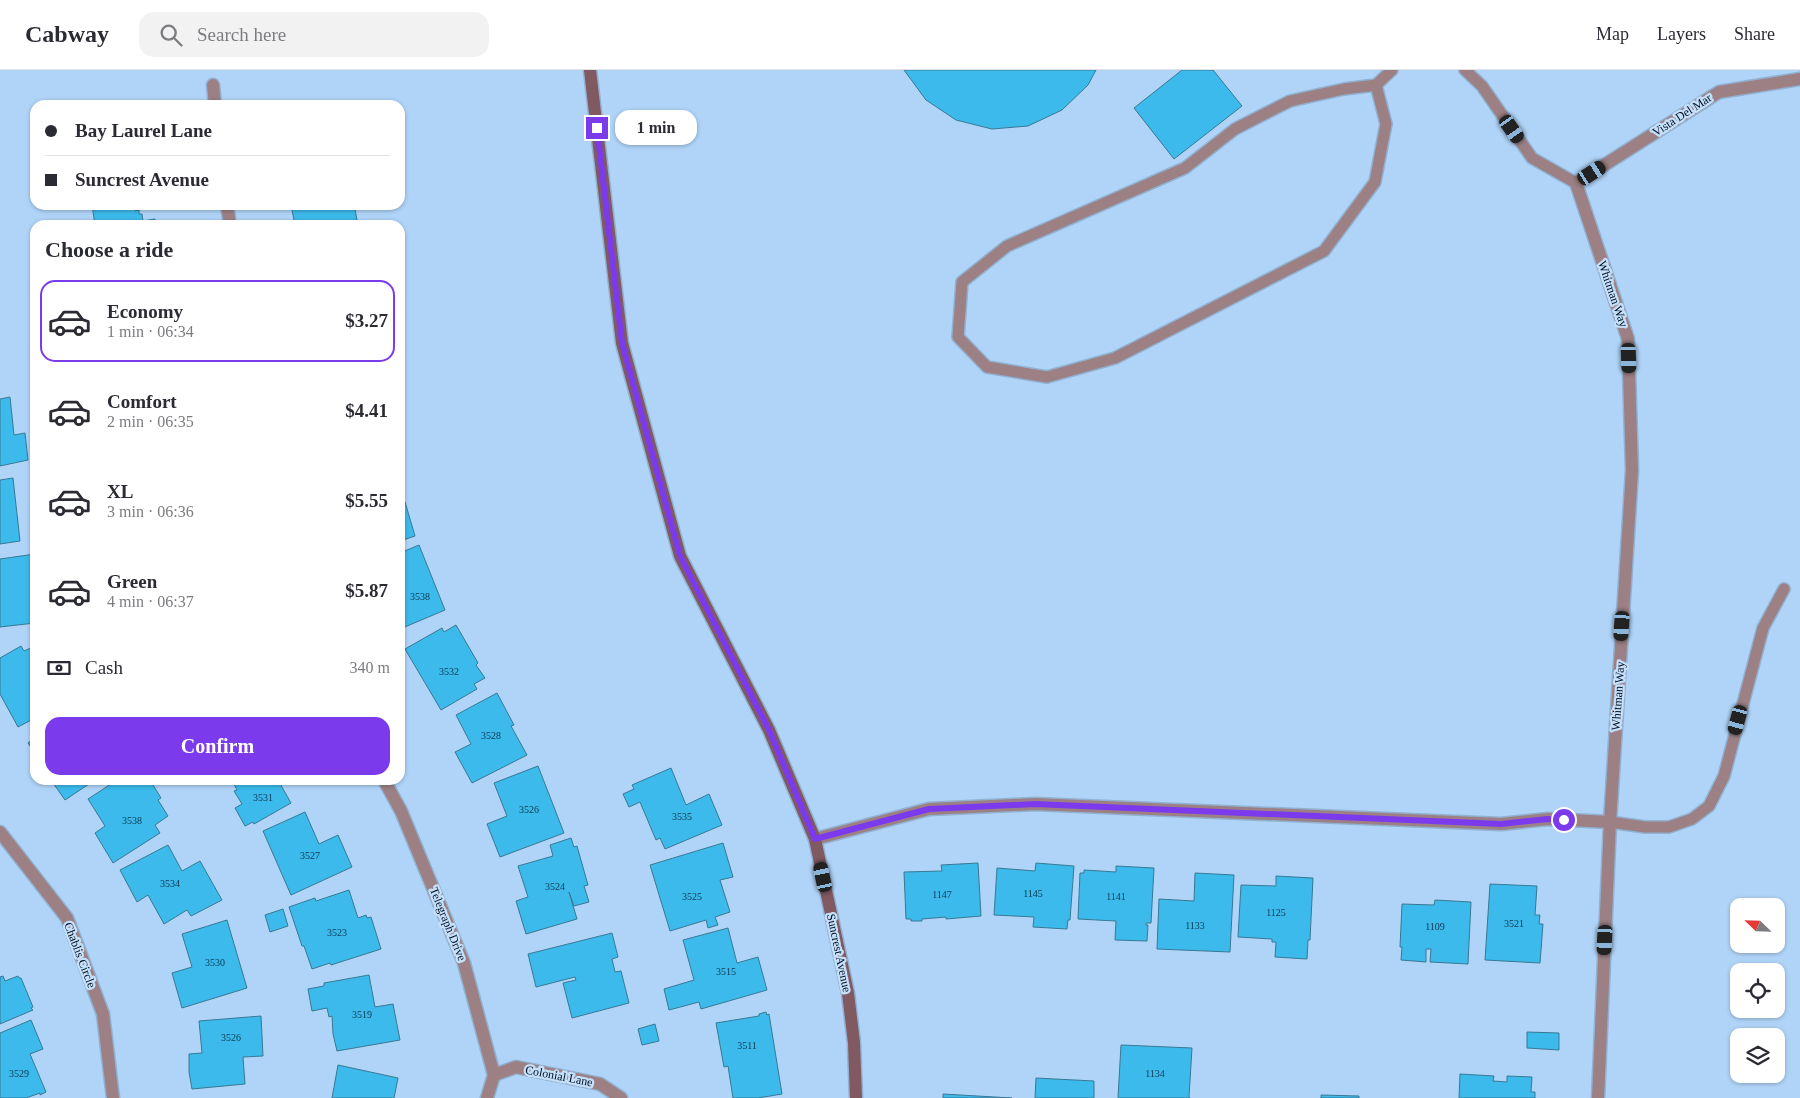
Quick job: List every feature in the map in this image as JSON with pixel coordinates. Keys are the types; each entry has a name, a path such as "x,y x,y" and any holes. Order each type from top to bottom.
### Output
{"street":[{"name":"Suncrest Avenue","path":"590,70 622,343 680,556 769,730 815,839 848,993 854,1043 856,1098"},
{"name":"Vista Del Mar","path":"1576,183 1719,92 1800,79"},
{"path":"213,85 214,100"},
{"name":"Whitman Way","path":"1576,183 1628,339 1632,470 1610,822 1598,1098"},
{"name":"Telegraph Drive","path":"387,785 401,812 464,963 494,1075"},
{"path":"815,839 929,809 1035,804 1501,824 1548,819 1610,822"},
{"name":"Chablis Circle","path":"0,832 67,918 103,1014 113,1098"},
{"name":"Colonial Lane","path":"494,1075 516,1067 600,1084 621,1098"},
{"path":"487,1098 494,1075"}],"lane":[{"path":"1376,85 1386,124 1375,182 1324,251 1115,358 1047,377 987,367 958,337 962,282 1007,246 1185,168 1235,129 1290,101 1344,89 1376,85 1392,70"},
{"path":"1465,70 1482,86 1532,158 1576,183"},
{"path":"1610,822 1645,827 1669,827 1692,819 1709,806 1724,776 1763,628 1784,589"}],"building":[{"path":"904,70 1096,70 1088,85 1062,110 1028,126 992,129 956,120 926,100"},
{"path":"1182,70 1213,70 1242,106 1174,159 1134,108"},
{"path":"93,210 139,210 143,220 94,220"},
{"path":"292,210 355,210 357,220 294,220"},
{"path":"10,397 14,435 25,433 28,460 0,466 0,399"},
{"path":"13,478 20,541 0,544 0,480"},
{"path":"405,502 415,536 405,539"},
{"path":"419,545 445,610 405,627 405,551"},
{"path":"30,555 30,624 0,627 0,559"},
{"path":"456,625 478,663 476,665 485,678 474,684 477,689 441,710 405,649 442,628 444,632"},
{"path":"21,646 24,651 30,648 30,721 18,727 0,694 0,658"},
{"path":"497,693 514,725 511,726 527,755 472,783 455,752 471,744 456,715"},
{"path":"538,766 564,833 500,857 487,824 507,816 494,783"},
{"path":"671,768 686,805 709,794 722,825 665,849 660,838 656,840 640,802 629,807 623,794 634,789 632,785"},
{"path":"54,785 88,785 65,800"},
{"path":"109,785 153,785 161,798 158,800 168,816 155,825 160,833 113,863 95,833 105,826 88,799"},
{"path":"234,785 281,785 291,803 254,824 253,822 245,826 235,808 242,804 234,791 237,790"},
{"path":"305,812 319,844 338,835 352,867 291,895 263,831"},
{"path":"571,838 574,847 577,846 588,885 584,886 589,902 574,906 569,892 577,919 526,934 516,901 528,897 518,866 553,856 550,845"},
{"path":"723,843 733,877 720,880 730,912 715,917 718,925 708,928 706,920 670,931 650,865"},
{"path":"168,845 182,871 200,861 222,900 191,916 187,910 164,924 148,895 137,902 120,870"},
{"path":"978,863 981,916 922,919 922,921 906,919 904,872 942,871 941,865"},
{"path":"1036,863 1074,866 1070,920 1068,920 1067,929 1033,927 1034,917 994,915 997,868 1035,871"},
{"path":"1116,866 1154,868 1151,923 1146,923 1148,925 1147,941 1115,940 1116,921 1078,919 1080,873 1084,873 1084,870 1116,872"},
{"path":"1195,873 1234,875 1230,952 1157,949 1159,899 1194,901"},
{"path":"1276,876 1313,878 1310,940 1308,940 1307,959 1275,957 1276,942 1272,942 1272,939 1238,937 1241,885 1276,886"},
{"path":"1490,884 1537,886 1535,915 1540,915 1539,924 1543,924 1540,963 1485,960"},
{"path":"349,890 358,918 366,915 367,918 371,917 381,949 312,969 289,907 315,898 316,901"},
{"path":"1435,900 1471,902 1468,964 1430,962 1431,949 1426,949 1426,962 1401,960 1402,904 1434,905"},
{"path":"283,909 288,926 270,932 265,915"},
{"path":"227,920 247,988 182,1008 172,973 192,967 182,934"},
{"path":"728,928 737,963 758,957 767,990 701,1009 699,1002 669,1010 664,989 694,980 683,940"},
{"path":"612,933 618,957 612,959 615,972 621,971 629,1003 572,1018 563,983 576,980 575,977 536,987 528,954"},
{"path":"369,975 375,1007 393,1004 400,1040 337,1051 333,1034 332,1016 329,1017 327,1008 312,1011 308,989 324,986 324,983"},
{"path":"3,976 5,981 18,976 21,978 33,1010 0,1024 0,977"},
{"path":"766,1012 767,1015 769,1014 782,1094 758,1098 733,1098 728,1066 724,1067 716,1023 759,1016 759,1014"},
{"path":"261,1016 263,1056 243,1057 245,1084 192,1089 189,1072 189,1054 202,1053 199,1021"},
{"path":"31,1020 43,1049 30,1054 46,1092 26,1098 0,1098 0,1033"},
{"path":"655,1024 659,1041 642,1045 638,1029"},
{"path":"1527,1032 1559,1033 1559,1050 1527,1048"},
{"path":"1121,1045 1192,1048 1190,1098 1118,1098"},
{"path":"338,1065 398,1078 394,1098 332,1098"},
{"path":"1460,1074 1494,1076 1493,1081 1507,1082 1507,1076 1532,1077 1531,1092 1535,1092 1535,1098 1459,1098"},
{"path":"1036,1078 1094,1081 1094,1098 1035,1098"},
{"path":"943,1094 1012,1098 943,1098"},
{"path":"1321,1095 1359,1096 1359,1098 1321,1098"}],"route":[{"path":"597,128 622,343 680,556 769,730 815,839 929,809 1035,804 1501,824 1548,819 1564,820"}]}
